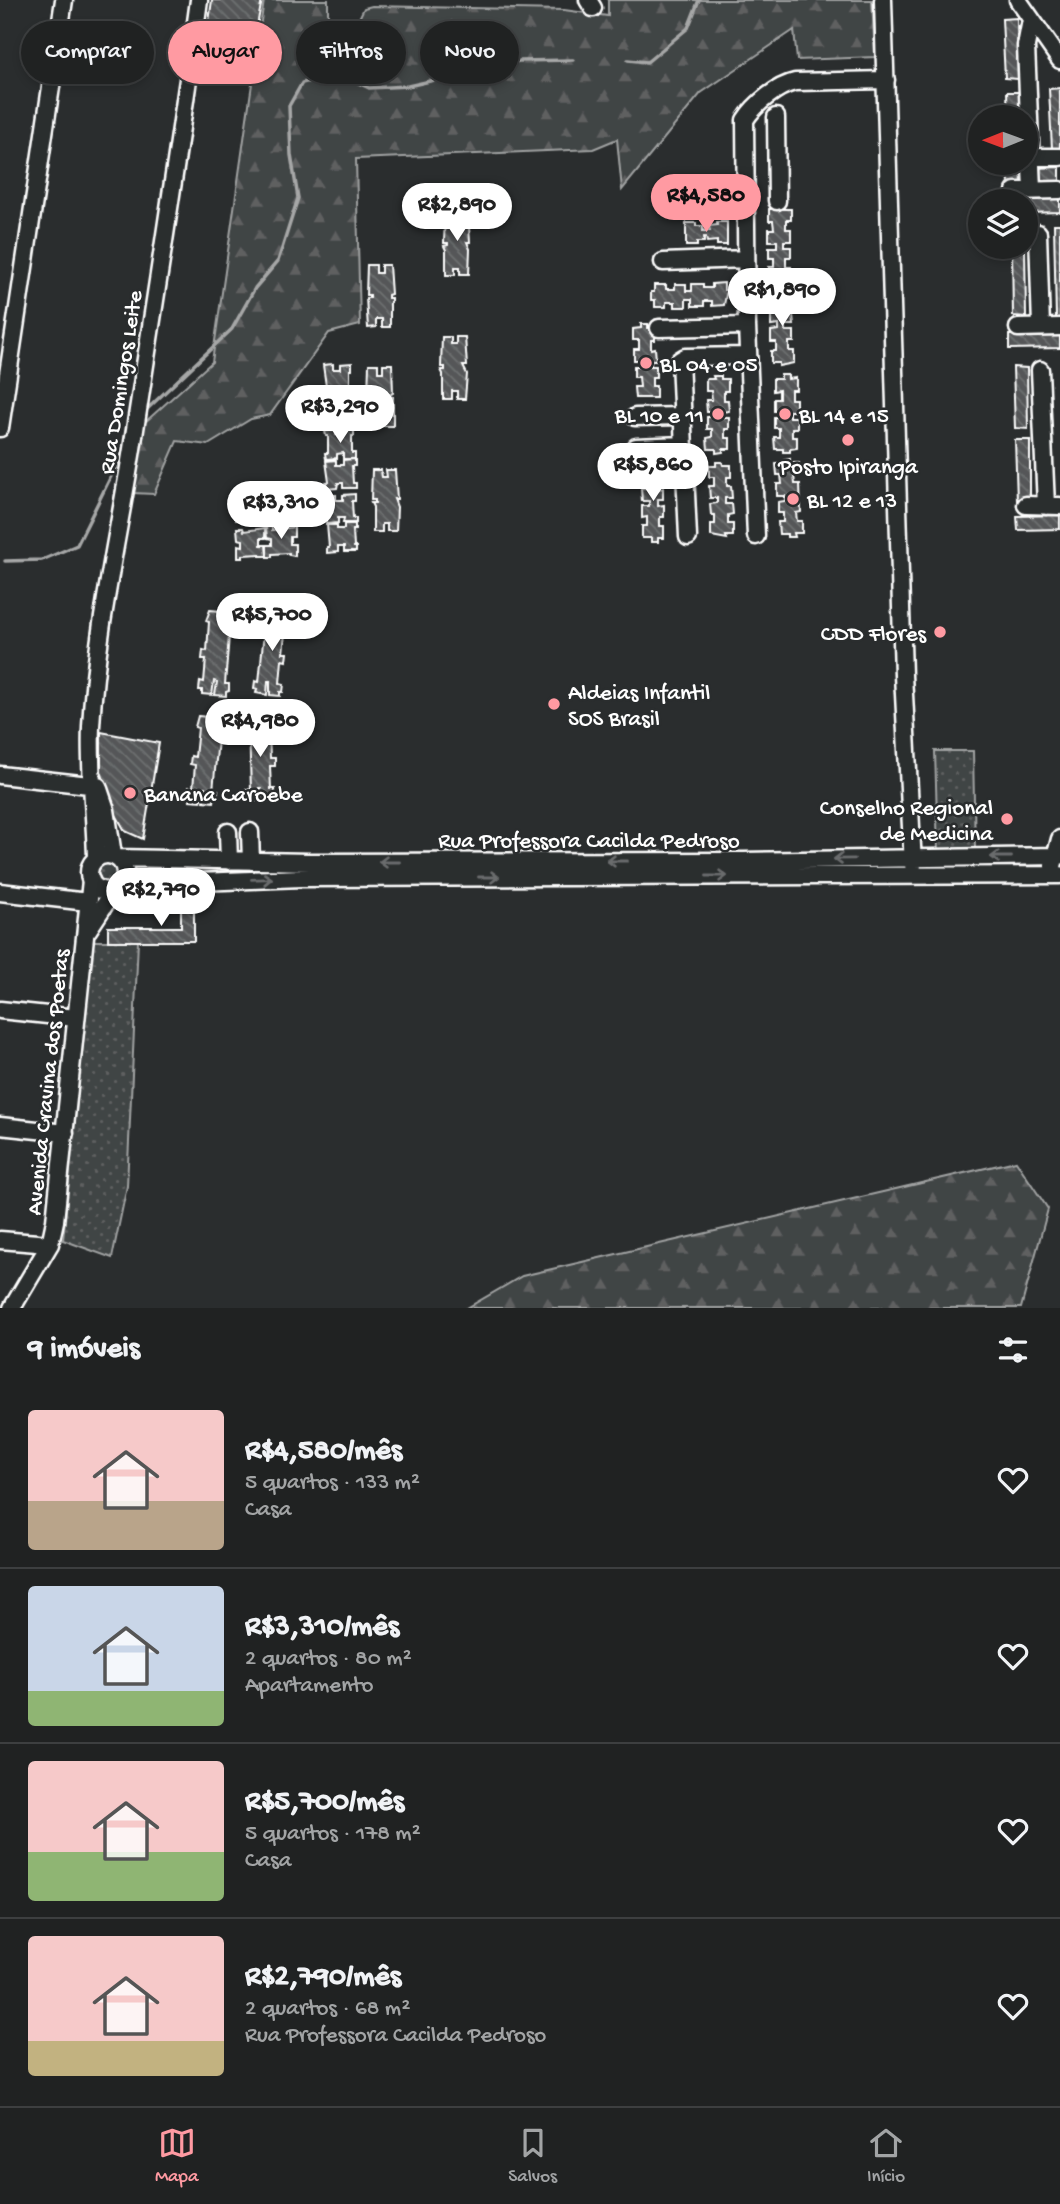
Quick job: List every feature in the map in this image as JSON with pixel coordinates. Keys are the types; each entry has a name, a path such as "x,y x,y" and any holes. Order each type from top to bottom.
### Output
{"street":[{"path":"0,428 64,0"},
{"name":"Rua Domingos Leite","path":"96,858 92,724 103,614 131,452 199,0"},
{"path":"883,0 903,675 914,875"},
{"path":"1018,0 1060,60"},
{"path":"1028,105 1026,46 1031,20"},
{"path":"757,536 747,326 745,120 785,84 886,80"},
{"path":"776,117 777,201"},
{"path":"745,141 776,140"},
{"path":"1038,158 1060,157"},
{"path":"1038,190 1060,190"},
{"path":"700,203 745,202"},
{"path":"1038,233 1041,327"},
{"path":"663,262 746,260"},
{"path":"659,328 747,326"},
{"path":"1018,328 1060,327"},
{"path":"688,537 680,362 681,359 748,356"},
{"path":"1026,505 1053,506 1040,370"},
{"path":"635,417 681,416"},
{"path":"636,447 683,446"},
{"path":"0,775 93,781"},
{"name":"Rua Domingos Leite","path":"93,781 106,810 116,857"},
{"path":"228,832 229,861"},
{"path":"250,832 251,861"},
{"path":"1055,875 1060,838"},
{"path":"101,855 116,857 125,868 124,880 118,887 101,890 91,880 89,869 101,855"},
{"name":"Rua Professora Cacilda Pedroso","path":"116,857 229,861 729,861 1058,856"},
{"name":"Rua Professora Cacilda Pedroso","path":"118,887 301,878 1055,875"},
{"name":"Avenida Cravina dos Poetas","path":"12,1308 50,1244 58,1201 91,880"},
{"name":"Avenida Cravina dos Poetas","path":"85,935 98,912 118,887"},
{"path":"0,892 88,902"},
{"path":"0,1010 76,1018"},
{"path":"0,1126 65,1133"},
{"path":"0,1240 50,1244"}],"green space":[{"path":"264,0 328,0 328,21 296,21 296,84 406,84 406,21 358,21 364,8 372,6 564,10 608,16 608,0 872,0 875,57 797,60 794,30 701,93 622,190 617,139 593,149 356,159 360,325 329,333 270,415 251,419 208,445 177,441 154,494 133,493 143,424 212,362 252,84 282,84 282,21 261,21"},
{"path":"935,751 973,751 975,852 938,852"},
{"path":"107,862 117,869 118,873 111,883 107,884 97,877 96,873 103,863"},
{"path":"93,941 138,941 127,1186 112,1258 63,1240"},
{"path":"1016,1161 1048,1209 1021,1308 467,1308 522,1276"}],"building":[{"path":"212,0 262,0 258,21 209,21"},
{"path":"1017,18 1018,79 1005,78 1002,19"},
{"path":"1060,88 1060,149 1052,149 1049,89"},
{"path":"1007,92 1020,92 1021,105 1008,105"},
{"path":"1060,167 1060,182 1036,183 1038,168"},
{"path":"1009,175 1022,175 1022,186 1009,185"},
{"path":"1060,198 1060,212 1038,213 1038,199"},
{"path":"776,206 791,209 791,220 786,220 786,229 791,229 791,241 784,241 784,247 791,247 791,257 786,257 786,267 791,267 791,279 784,281 769,279 769,267 774,267 774,258 769,258 769,247 777,247 777,241 769,241 769,229 774,229 773,221 769,221 769,209 776,209"},
{"path":"455,212 455,220 460,220 459,213 468,212 469,274 460,274 460,267 455,267 455,275 446,275 444,246 448,243 444,243 445,213"},
{"path":"717,222 727,222 727,245 717,245 717,241 707,242 704,237 704,242 697,242 697,246 686,246 686,223 696,223 696,226 703,226 703,231 710,231 709,226 717,225"},
{"path":"1054,224 1060,224 1060,318 1056,318"},
{"path":"1012,259 1025,259 1026,317 1013,316"},
{"path":"367,265 376,265 376,273 381,273 381,265 389,265 390,327 382,327 382,319 376,319 376,327 368,328 366,298 370,298 370,295 366,295"},
{"path":"724,283 724,290 727,290 724,305 712,306 712,301 704,301 704,306 692,306 692,299 686,299 686,307 675,307 675,302 666,302 666,307 655,307 655,300 651,300 654,285 666,285 666,289 675,289 675,284 686,284 686,291 692,291 692,284 703,284 703,288 712,288 712,284"},
{"path":"785,290 785,293 793,293 793,305 788,305 789,314 793,314 794,325 785,325 785,331 794,331 794,342 789,342 789,351 794,351 794,363 779,366 779,363 771,363 771,351 776,351 776,342 771,342 771,331 779,330 779,325 771,326 771,314 776,314 776,305 771,305 771,293"},
{"name":"BL 04 e 05","path":"641,324 655,328 655,340 651,340 651,349 655,348 656,360 651,360 651,366 656,366 656,377 652,377 652,386 656,386 656,398 635,398 634,387 640,387 639,377 634,377 634,366 642,366 642,360 634,360 634,349 639,349 639,340 633,340 633,329 641,328"},
{"path":"1060,334 1060,348 1009,349 1009,335"},
{"path":"442,337 451,337 451,344 456,344 456,337 465,337 465,399 457,399 457,391 452,391 452,399 443,399 441,370 445,370 445,367 441,367"},
{"path":"352,363 350,387 353,387 353,392 341,392 341,387 335,387 335,392 323,393 323,386 326,386 323,365 333,364 333,369 340,369 340,364"},
{"path":"369,364 378,364 378,372 383,372 383,364 392,364 393,393 390,397 393,397 393,426 384,426 384,418 378,418 379,426 370,427 368,397 372,397 372,394 368,394"},
{"path":"1013,367 1027,368 1028,429 1015,428"},
{"name":"BL 14 e 15","path":"781,375 788,375 788,379 796,378 796,390 791,390 791,399 796,399 796,411 789,411 789,417 797,417 797,428 792,428 792,437 797,437 797,448 790,449 790,452 775,449 774,437 779,437 779,428 774,428 774,417 782,417 782,411 774,411 774,399 779,399 779,390 773,391 773,379 781,379"},
{"name":"BL 10 e 11","path":"713,376 728,379 728,391 724,391 724,400 728,400 729,411 722,412 722,417 729,417 729,429 725,429 725,438 730,438 730,449 716,453 716,449 708,449 707,438 712,437 712,429 707,429 707,417 715,417 715,412 707,412 706,400 712,400 711,391 706,391 706,379 714,379"},
{"path":"334,393 334,398 341,398 341,393 353,393 353,399 350,399 354,421 341,421 342,416 336,416 336,421 324,422 324,416 327,416 324,394"},
{"path":"354,430 352,453 355,453 355,459 343,459 343,453 337,454 337,458 326,459 328,436 325,431 336,431 336,435 343,435 342,431"},
{"path":"1015,440 1030,440 1030,501 1017,501"},
{"path":"355,459 355,466 352,466 356,488 343,488 343,483 338,483 337,488 326,489 326,482 329,482 326,461 336,460 336,465 343,465 343,460"},
{"name":"BL 12 e 13","path":"790,459 790,463 799,463 800,475 794,475 795,484 800,484 801,512 796,513 797,521 802,521 802,533 794,533 795,537 779,534 778,522 783,522 783,513 778,513 778,502 785,501 785,496 777,496 777,484 782,484 781,475 777,475 776,464"},
{"path":"716,462 731,465 731,477 727,477 727,486 731,486 732,498 725,498 725,504 732,504 733,514 728,515 728,524 733,524 733,536 726,536 727,539 711,536 711,524 715,524 715,515 711,515 710,504 717,503 717,498 710,498 709,486 714,486 714,477 709,477 709,466 716,466"},
{"path":"648,465 663,468 659,489 663,488 663,499 658,499 658,506 664,505 664,517 660,517 660,526 664,526 664,538 658,538 658,542 651,542 651,538 642,538 642,526 647,526 647,517 642,518 642,506 649,506 649,501 642,501 641,488 646,488 646,480 641,480 641,468 648,468"},
{"path":"372,470 381,470 382,477 387,477 386,470 395,470 396,531 387,531 387,524 382,524 382,532 373,532 371,503 375,503 375,500 371,500"},
{"path":"291,488 292,499 287,499 288,506 292,506 293,518 287,515 265,519 265,506 270,506 269,500 265,500 264,489 270,489 270,492"},
{"path":"262,489 263,500 258,500 259,507 263,507 264,518 241,517 241,520 236,520 236,507 241,507 240,501 236,501 234,490 241,490 241,493"},
{"path":"355,494 355,501 352,501 356,523 343,523 344,518 338,518 338,523 326,524 326,518 329,518 326,496 336,495 336,500 343,500 343,495"},
{"path":"1060,515 1060,529 1018,530 1017,516"},
{"path":"344,524 355,524 353,530 356,552 344,552 344,547 338,547 338,552 327,553 327,525 337,525 337,529 344,529"},
{"path":"266,527 272,527 272,530 294,527 294,537 290,537 290,544 295,544 295,556 289,553 267,557 267,545 272,545 272,539 267,538"},
{"path":"237,528 243,528 244,531 265,528 265,538 261,538 261,545 266,545 267,556 243,555 243,558 238,558 238,545 243,546 243,540 238,539"},
{"path":"210,610 220,611 219,623 222,623 222,612 233,612 233,615 236,615 235,624 230,624 225,684 229,684 229,691 226,696 215,695 217,682 214,681 212,695 202,694 202,690 199,690 200,681 204,682 206,659 202,659 203,650 207,651 209,622 206,621"},
{"path":"275,611 273,623 276,623 277,611 287,612 290,617 289,624 286,624 283,653 287,653 286,661 282,660 280,683 284,684 280,696 270,695 270,681 267,695 256,693 257,689 254,688 255,681 259,682 265,622 260,621 261,612"},
{"path":"198,716 208,717 207,729 210,729 211,718 221,718 221,721 224,721 223,730 219,730 213,790 218,790 214,802 204,801 205,787 201,801 190,800 191,796 188,795 189,787 193,788 195,765 190,764 191,756 195,757 198,728 195,727"},
{"path":"270,716 273,728 269,729 270,758 275,758 275,766 270,766 271,789 275,789 275,797 273,801 262,801 259,788 259,801 248,801 246,789 251,790 249,729 244,729 243,720 257,717 257,729 260,729 260,717"},
{"name":"Banana Caroebe","path":"101,732 159,743 143,839 125,831 114,811 101,771"},
{"path":"181,893 194,893 194,941 108,941 108,927 181,927"}],"waterway":[{"path":"628,60 647,62 688,28 699,0"},
{"path":"143,413 232,329 255,288 278,261 298,198 291,155 289,106 302,83 339,74 369,88 408,86 519,61 573,60"},
{"path":"5,561 42,560 77,545 125,448"}],"place":[{"name":"BL 04 e 05","path":"646,363"},
{"name":"BL 10 e 11","path":"718,414"},
{"name":"BL 14 e 15","path":"785,414"},
{"name":"Posto Ipiranga","path":"848,440"},
{"name":"BL 12 e 13","path":"793,499"},
{"name":"CDD Flores","path":"940,632"},
{"name":"Aldeias Infantil SOS Brasil","path":"554,704"},
{"name":"Banana Caroebe","path":"130,793"},
{"name":"Conselho Regional de Medicina","path":"1007,819"}]}
